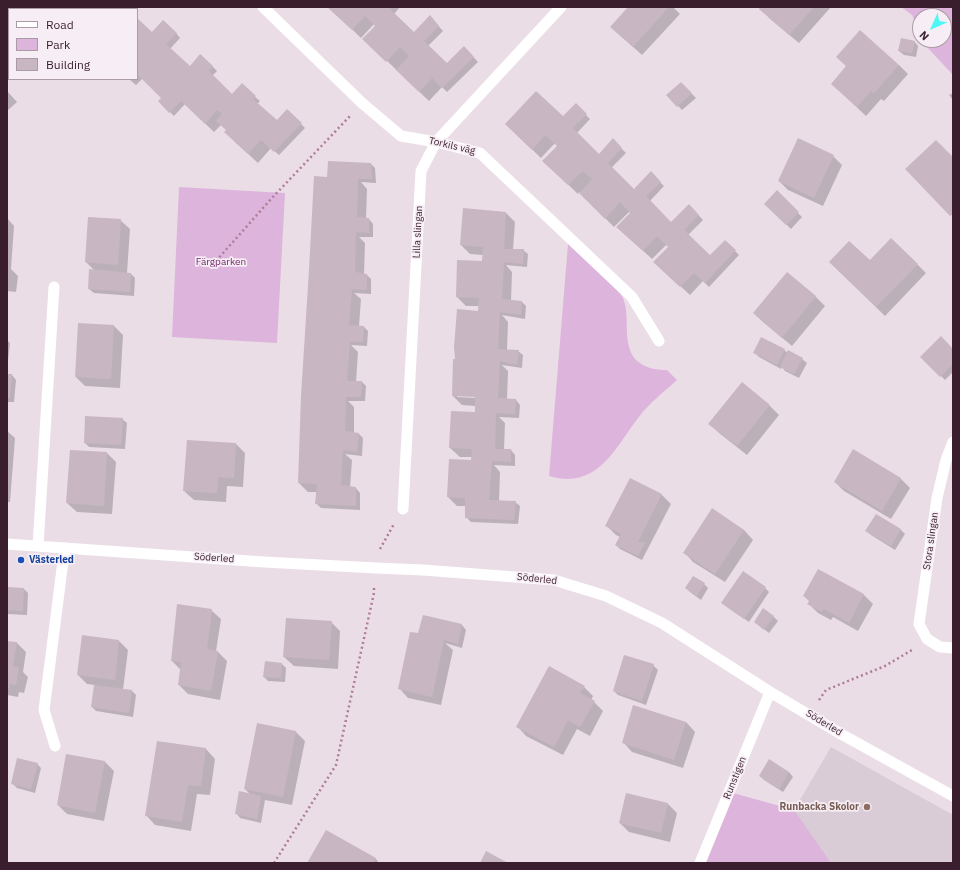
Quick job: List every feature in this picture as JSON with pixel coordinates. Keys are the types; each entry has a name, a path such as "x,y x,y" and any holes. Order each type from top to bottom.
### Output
{"street":[{"name":"Torkils väg","path":"263,7 362,103 401,136 436,142 480,153 632,297 659,341"},
{"name":"Lilla slingan","path":"403,509 421,171 436,142 561,7"},
{"path":"38,546 54,287"},
{"name":"Stora slingan","path":"953,442 946,460 937,498 919,624 927,640 940,647 953,648"},
{"name":"Söderled","path":"7,544 264,562 423,570 554,580 606,596 662,623 770,692 841,734 953,796"},
{"path":"55,746 44,710 66,548"},
{"name":"Runstigen","path":"700,863 770,692"}],"path":[{"path":"216,261 271,199 362,103"},
{"path":"274,863 336,765 374,594 376,568 380,548 403,509"}],"shaded area":[{"name":"Runbacka Skolor","path":"831,747 953,815 953,863 700,863 729,792 794,810"}],"green space":[{"path":"901,7 953,7 953,75 928,48 952,48 952,8 912,8 912,15"},
{"name":"Färgparken","path":"179,187 285,193 277,343 172,337"},
{"path":"568,244 593,265 622,297 626,313 627,338 631,353 636,360 650,368 667,370 677,380 642,413 612,454 602,464 592,472 580,477 566,479 549,476"},
{"path":"729,792 794,810 831,863 700,863"}],"building":[{"path":"62,7 130,7 129,8"},
{"path":"327,7 392,7 390,9 414,32 430,15 439,26 424,41 447,63 464,46 474,57 442,88 432,78 419,92 396,70 409,56 400,47 386,62 362,39 375,26 365,16 352,30"},
{"path":"628,7 669,7 633,47 610,27"},
{"path":"760,7 814,7 789,35 759,9"},
{"path":"138,19 152,32 163,20 177,33 166,44 190,66 200,54 213,66 209,71 232,94 242,83 256,96 253,99 277,120 287,109 302,123 274,152 261,140 248,154 224,132 226,130 216,121 222,114 217,110 205,124 181,101 169,113 158,101 161,98 138,75"},
{"path":"860,30 899,65 874,93 871,91 857,107 831,84 846,66 836,57"},
{"path":"901,38 912,40 912,48 913,48 912,53 898,51"},
{"path":"681,82 692,93 677,107 666,95"},
{"path":"536,91 563,116 576,103 587,114 573,128 599,154 613,138 622,148 608,163 634,189 651,171 661,182 646,196 671,222 689,204 699,215 684,230 710,255 725,240 736,250 705,283 694,273 680,287 653,262 668,247 657,236 643,251 616,227 630,213 620,202 605,219 579,193 592,179 583,171 568,185 542,161 557,146 545,135 532,150 505,124"},
{"path":"798,138 834,155 814,198 778,181"},
{"path":"936,140 953,157 953,214 950,216 905,169"},
{"path":"328,161 371,163 372,179 358,179 357,217 369,218 369,233 356,232 355,272 367,274 367,290 352,289 349,325 364,326 363,342 350,342 347,381 362,381 361,397 346,397 345,431 359,433 357,452 343,450 341,485 356,487 356,506 315,504 317,484 298,483 301,396 314,176 327,177"},
{"path":"777,190 799,212 786,225 764,204"},
{"path":"463,208 506,212 504,249 524,249 523,264 504,262 502,299 522,301 521,315 500,312 498,349 519,350 517,365 500,361 498,398 516,399 515,414 496,413 495,449 511,449 511,462 492,461 489,500 516,501 514,520 465,518 465,498 447,497 449,459 471,460 472,449 449,448 451,411 475,412 475,397 452,396 457,309 478,311 479,298 456,297 457,260 482,261 483,247 460,245"},
{"path":"88,217 121,219 118,265 85,262"},
{"path":"891,238 918,264 876,307 829,262 849,241 870,260"},
{"path":"89,269 131,273 130,292 88,289"},
{"path":"787,272 816,296 782,338 753,313"},
{"path":"78,323 114,325 111,379 75,377"},
{"path":"941,336 953,349 953,364 940,377 920,357"},
{"path":"761,337 785,349 777,365 753,353"},
{"path":"788,350 803,358 794,374 780,367"},
{"path":"7,374 12,374 10,398 7,398"},
{"path":"742,382 770,405 737,446 708,424"},
{"path":"85,416 123,418 121,445 84,443"},
{"path":"187,440 236,443 234,478 218,477 217,493 183,491"},
{"path":"853,449 901,478 882,511 834,482"},
{"path":"70,450 107,452 104,506 66,503"},
{"path":"630,478 662,494 638,542 645,543 638,556 615,545 621,534 605,526"},
{"path":"712,508 744,530 715,574 683,553"},
{"path":"876,514 901,529 891,546 865,531"},
{"path":"818,569 864,594 849,623 824,609 822,612 807,604 810,600 803,596"},
{"path":"743,571 766,587 744,619 721,603"},
{"path":"693,576 705,583 697,596 685,588"},
{"path":"7,587 24,588 23,611 7,610"},
{"path":"177,604 212,609 207,649 218,651 211,691 178,685 181,662 171,661"},
{"path":"763,608 774,616 764,630 754,622"},
{"path":"423,615 462,624 458,644 444,640 432,697 398,689 410,632 418,633"},
{"path":"286,618 332,621 329,660 283,657"},
{"path":"82,635 119,640 115,680 77,675"},
{"path":"7,641 17,642 13,666 19,667 16,685 10,684 9,689 7,688"},
{"path":"624,655 654,664 642,701 613,691"},
{"path":"265,661 282,663 281,678 263,677"},
{"path":"549,666 585,686 580,693 595,701 580,727 568,720 554,747 516,727"},
{"path":"94,685 132,690 129,713 91,707"},
{"path":"633,705 686,722 674,760 622,743"},
{"path":"257,723 296,731 283,797 244,789"},
{"path":"157,741 206,748 201,786 188,785 182,822 145,816"},
{"path":"66,754 105,761 95,813 57,805"},
{"path":"17,758 38,763 31,789 11,784"},
{"path":"769,759 789,772 779,789 759,776"},
{"path":"239,791 261,796 257,819 235,814"},
{"path":"626,793 668,803 661,833 619,823"},
{"path":"326,830 376,858 373,863 307,863"},
{"path":"486,851 508,863 480,863"}],"place":[{"name":"Västerled","path":"21,560"},
{"name":"Runbacka Skolor","path":"867,807"}]}
